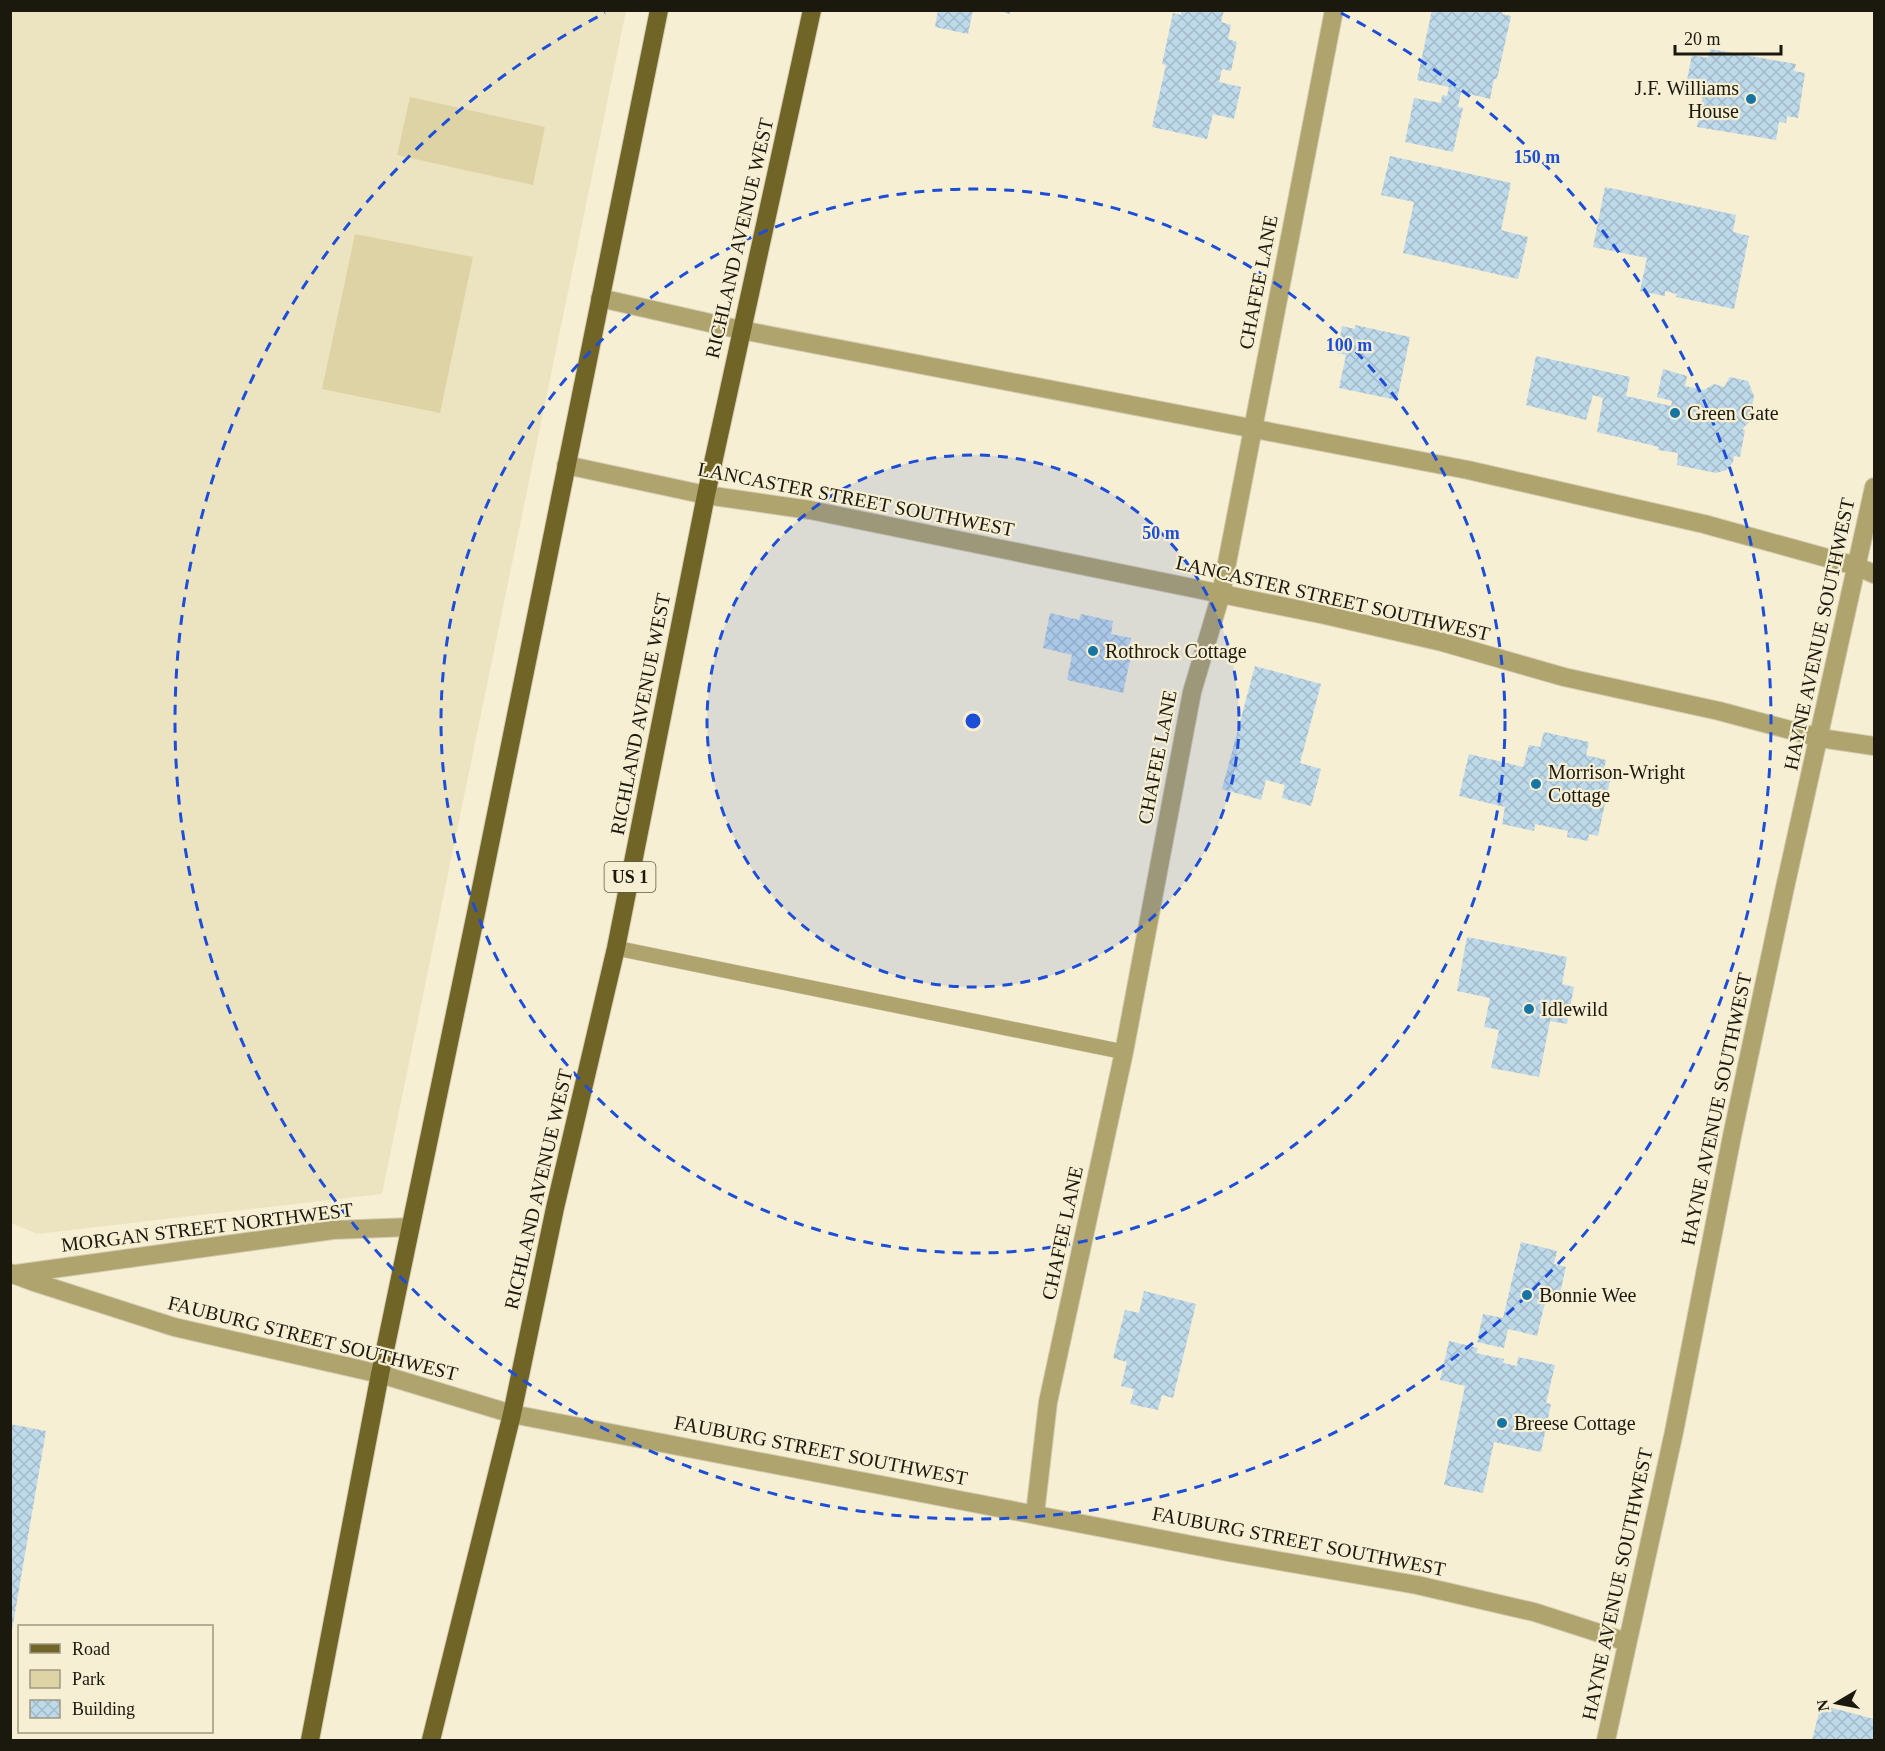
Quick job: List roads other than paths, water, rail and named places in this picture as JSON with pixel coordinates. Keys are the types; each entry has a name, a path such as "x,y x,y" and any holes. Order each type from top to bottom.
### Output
{"main road":[{"path":"310,1740 380,1374 480,896 658,10"},
{"name":"RICHLAND AVENUE WEST","path":"432,1740 512,1414 555,1208 616,948 706,495 812,10"}],"street":[{"name":"CHAFEE LANE","path":"1035,1514 1048,1402 1124,1052 1192,692 1221,594 1322,62 1334,10"},
{"path":"600,298 741,330 1513,480 1704,524 1875,574"},
{"name":"LANCASTER STREET SOUTHWEST","path":"566,465 706,495 810,510 1325,615 1442,642 1564,677 1719,711 1820,738 1875,746"},
{"name":"HAYNE AVENUE SOUTHWEST","path":"1606,1740 1674,1432 1732,1136 1784,892 1875,488"},
{"name":"MORGAN STREET NORTHWEST","path":"12,1274 333,1230 410,1227"},
{"name":"FAUBURG STREET SOUTHWEST","path":"12,1274 174,1327 380,1374 512,1414 1228,1552 1417,1585 1534,1612 1627,1642"}],"lane":[{"path":"616,948 1124,1052"}],"place":[{"name":"J.F. Williams House","path":"1751,99"},
{"name":"Green Gate","path":"1675,413"},
{"name":"Rothrock Cottage","path":"1093,651"},
{"name":"Morrison-Wright Cottage","path":"1536,784"},
{"name":"Idlewild","path":"1529,1009"},
{"name":"Bonnie Wee","path":"1527,1295"},
{"name":"Breese Cottage","path":"1502,1423"}]}
